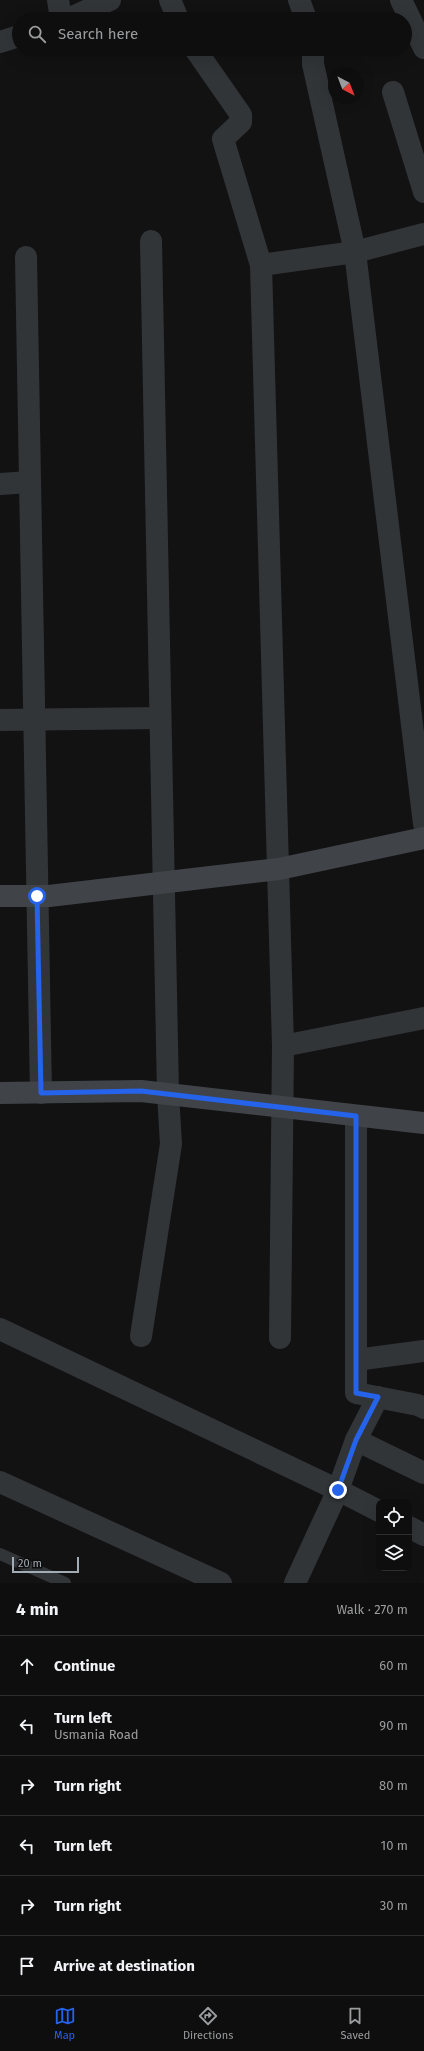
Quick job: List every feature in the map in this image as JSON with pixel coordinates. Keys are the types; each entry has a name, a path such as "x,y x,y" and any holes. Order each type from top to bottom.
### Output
{"street":[{"path":"58,0 60,12"},
{"path":"83,12 110,0"},
{"path":"170,0 175,12"},
{"path":"299,0 303,12"},
{"path":"401,0 407,12"},
{"path":"412,23 424,48"},
{"path":"0,42 12,38"},
{"path":"200,56 241,115 241,122 223,139 262,265 283,1046 280,1338"},
{"path":"313,56 313,64 355,252 424,824"},
{"path":"393,92 424,192"},
{"path":"262,265 355,252 424,234"},
{"path":"141,1336 171,1144 168,1094 151,241"},
{"path":"26,257 41,1093"},
{"path":"0,484 30,482"},
{"path":"0,720 160,718"},
{"path":"0,896 37,896 279,869 424,838"},
{"path":"283,1046 424,1018"},
{"path":"0,1093 141,1091 424,1123"},
{"path":"356,1116 356,1393 424,1408"},
{"path":"0,1329 376,1509"},
{"path":"356,1360 424,1351"},
{"path":"295,1583 338,1490 356,1440 378,1397"},
{"path":"356,1440 424,1473"},
{"path":"0,1482 221,1583"},
{"path":"412,1529 424,1535"}],"lane":[{"path":"0,1554 64,1583"}],"route":[{"path":"37,896 41,1093 141,1091 356,1116 356,1393 378,1397 356,1440 338,1490"}]}
